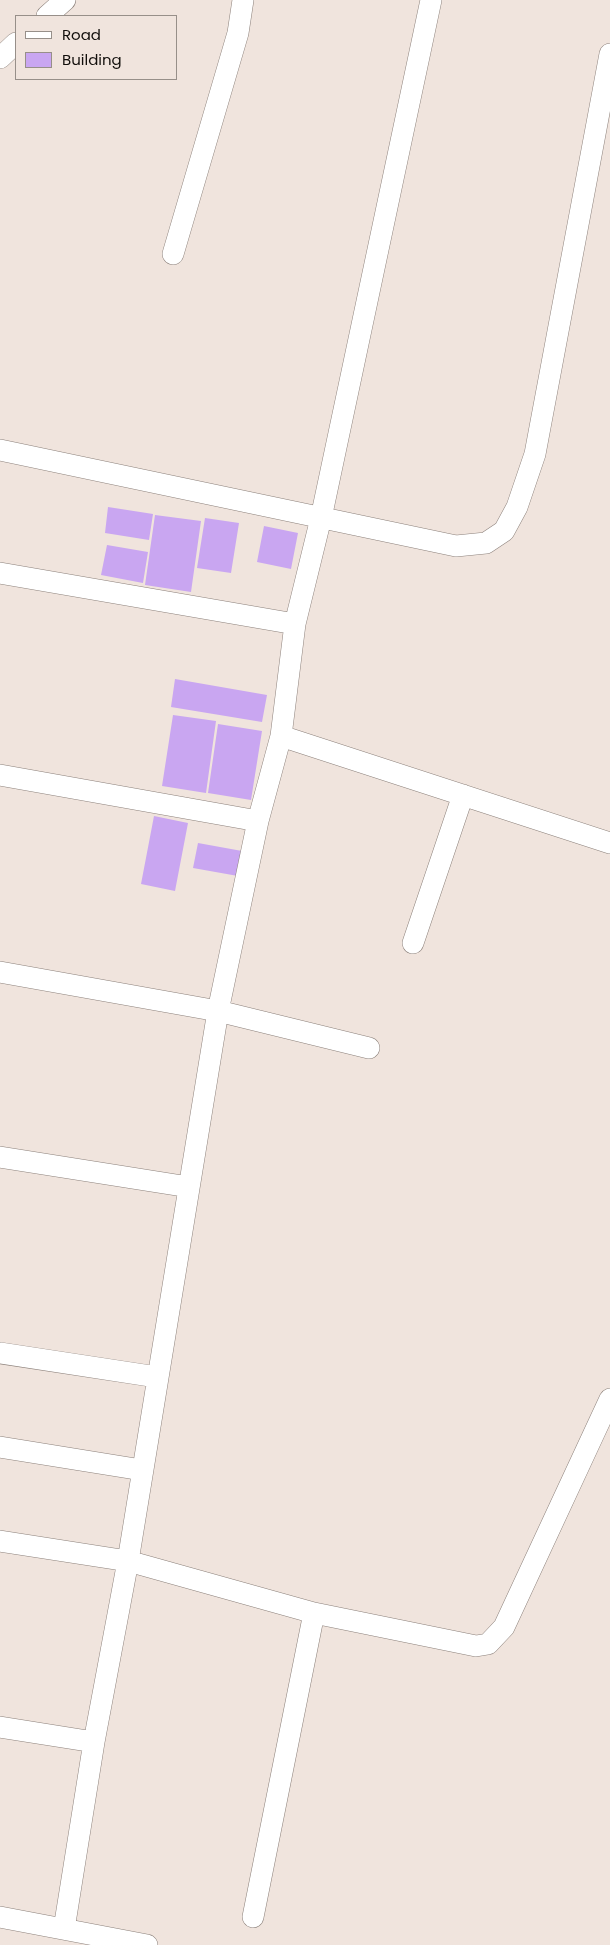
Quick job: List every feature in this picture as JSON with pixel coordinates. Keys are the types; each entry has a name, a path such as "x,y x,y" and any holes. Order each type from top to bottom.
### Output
{"street":[{"path":"48,15 65,0"},
{"path":"173,254 238,33 243,0"},
{"path":"64,1929 94,1742 128,1561 218,1011 258,821 280,736 295,624 321,518 431,0"},
{"path":"0,58 15,44"},
{"path":"0,450 456,546 486,543 504,531 517,507 535,454 610,54"},
{"path":"0,573 295,624"},
{"path":"280,736 610,843"},
{"path":"0,774 258,821"},
{"path":"413,943 462,794"},
{"path":"0,972 218,1011 369,1048"},
{"path":"0,1157 189,1188"},
{"path":"0,1353 157,1377"},
{"path":"0,1541 128,1561 314,1613 378,1624 476,1646 488,1644 504,1628 610,1400"},
{"path":"0,1448 142,1470"},
{"path":"253,1917 314,1613"},
{"path":"0,1727 94,1742"},
{"path":"0,1917 147,1945"}],"building":[{"path":"108,507 153,514 149,540 105,533"},
{"path":"155,515 201,521 191,592 145,585"},
{"path":"205,518 239,523 231,573 197,568"},
{"path":"264,526 298,533 291,569 257,562"},
{"path":"107,545 148,552 143,583 101,575"},
{"path":"175,679 267,695 262,722 171,707"},
{"path":"173,715 216,721 206,793 162,786"},
{"path":"218,724 262,731 251,800 208,793"},
{"path":"154,816 188,823 175,891 141,884"},
{"path":"198,843 242,851 238,876 193,868"}]}
